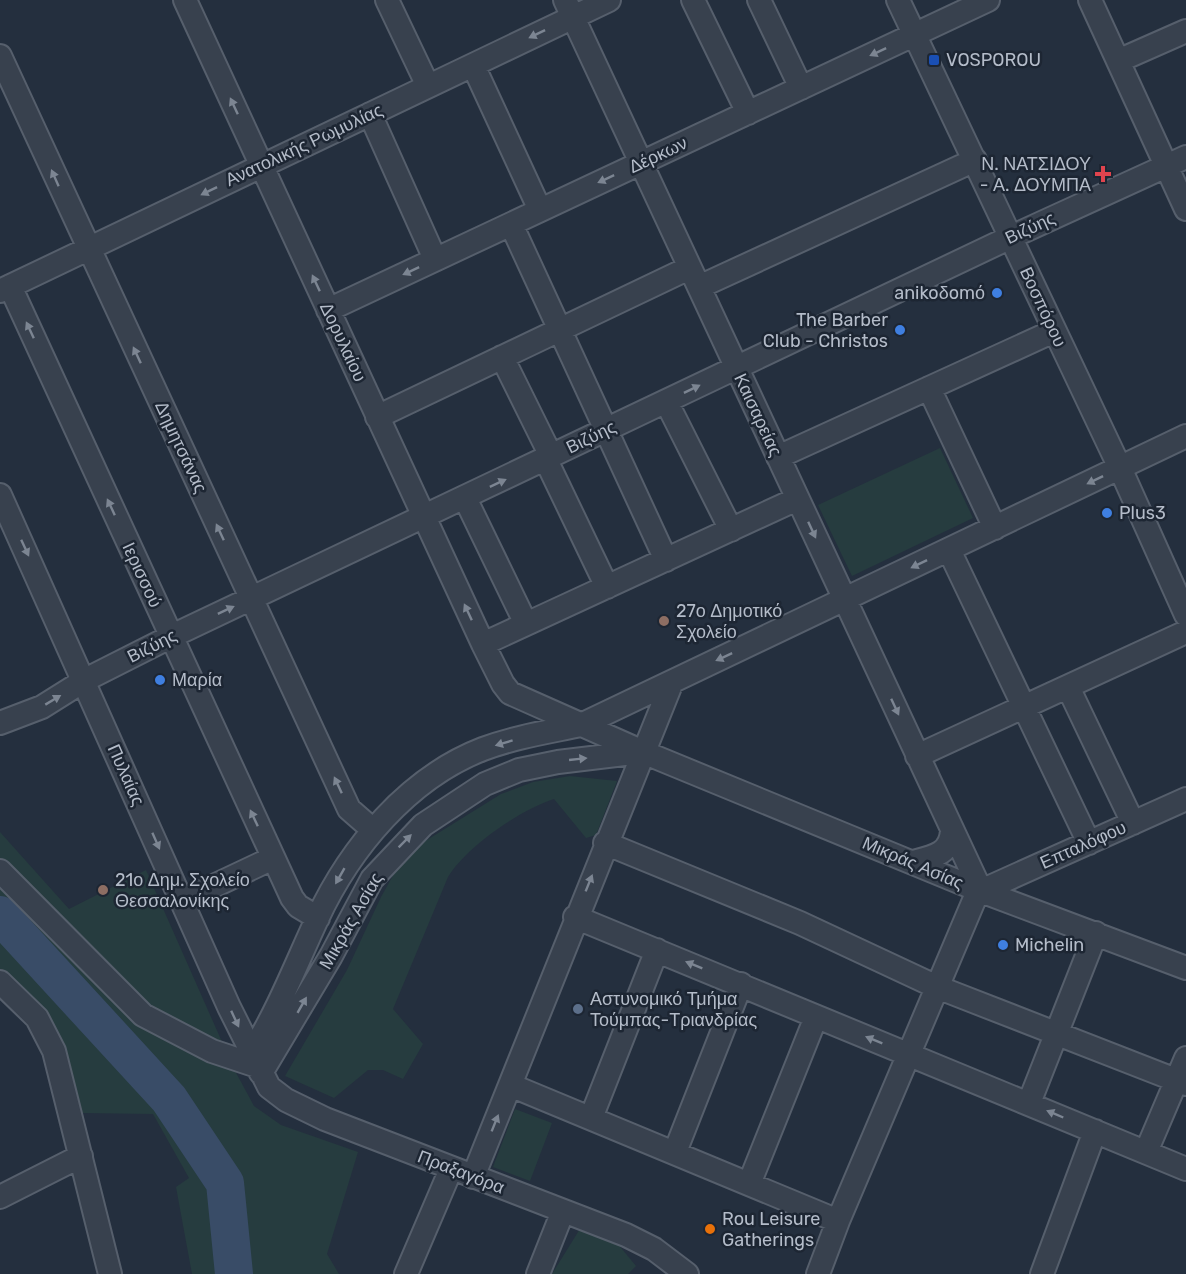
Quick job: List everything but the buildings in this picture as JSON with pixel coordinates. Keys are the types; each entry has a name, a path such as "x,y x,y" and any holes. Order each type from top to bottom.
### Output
{"street":[{"name":"Δορυλαίου","path":"185,0 502,684"},
{"path":"387,0 428,87"},
{"name":"Ανατολικής Ρωμυλίας","path":"5,288 473,65 569,9 609,0"},
{"path":"693,0 748,113"},
{"path":"759,0 801,88"},
{"name":"Βοσπόρου","path":"898,0 1120,468 1186,615"},
{"name":"Δέρκων","path":"328,310 988,0"},
{"path":"1090,0 1118,61 1176,161 1186,209"},
{"name":"Καισαρείας","path":"569,9 981,891"},
{"path":"1118,61 1186,31"},
{"name":"Δημητσάνας","path":"0,56 349,809 372,830"},
{"path":"473,65 540,210"},
{"path":"370,114 435,260"},
{"path":"377,417 558,329 694,277 975,160"},
{"name":"Βιζύης","path":"0,723 42,707 85,680 251,598 1176,161"},
{"path":"511,224 666,560"},
{"name":"Ιερισσού","path":"5,288 292,898 298,906 318,918"},
{"path":"778,457 1054,331"},
{"path":"502,357 607,588"},
{"path":"929,388 995,528"},
{"path":"666,401 731,530"},
{"path":"581,725 1186,436"},
{"name":"Πυλαίας","path":"0,495 256,1064"},
{"path":"465,498 526,624"},
{"path":"483,644 797,499"},
{"path":"949,550 1089,843"},
{"path":"917,756 1186,632"},
{"path":"473,1177 575,917 672,682"},
{"name":"Μικράς Ασίας","path":"502,684 516,697 643,752 981,891 1186,968"},
{"path":"1068,687 1133,823"},
{"name":"Μικράς Ασίας","path":"256,1064 277,1008 318,918 349,861 372,830 410,795 467,757 520,738 581,725"},
{"name":"Μικράς Ασίας","path":"256,1064 326,965 372,879 423,825 485,784 519,770 558,762 643,752"},
{"name":"Επταλόφου","path":"981,891 1186,799"},
{"path":"913,862 944,852 952,842 952,830"},
{"path":"605,843 800,923 937,987 1181,1082"},
{"path":"182,901 273,858"},
{"path":"1030,869 1031,892 1037,912"},
{"path":"0,872 143,1015 212,1051 257,1066 256,1064"},
{"path":"818,1274 970,906 981,891"},
{"path":"575,917 1186,1169"},
{"path":"1029,1103 1096,933"},
{"path":"591,1118 657,950"},
{"path":"0,982 31,1011 47,1034 54,1051 110,1274"},
{"path":"675,1152 741,984"},
{"path":"749,1184 816,1017"},
{"path":"1146,1152 1181,1082 1186,1058"},
{"name":"Πραξαγόρα","path":"256,1064 278,1096 298,1107 640,1242 687,1274"},
{"path":"510,1085 838,1221"},
{"path":"1042,1274 1095,1131"},
{"path":"0,1197 81,1156"},
{"path":"406,1274 451,1169"},
{"path":"538,1274 563,1211"}],"green space":[{"path":"940,448 973,518 852,576 818,505"},
{"path":"570,776 617,781 596,835 586,838 554,799 526,811 495,830 468,853 448,877 393,1009 423,1044 403,1079 383,1070 368,1070 334,1098 285,1076 347,970 381,897 400,863 419,845 501,794 533,782"},
{"path":"0,832 69,909 146,870 234,1069 254,1106 281,1125 358,1152 327,1254 339,1274 192,1274 176,1187 189,1178 153,1114 81,1113 75,1098 0,972"},
{"path":"515,1109 552,1123 530,1181 493,1167"},
{"path":"583,1224 617,1243 636,1266 628,1274 552,1274"}],"waterway":[{"path":"0,915 169,1099 225,1183 234,1274"}],"place":[{"name":"VOSPOROU","path":"934,60"},
{"name":"Ν. ΝΑΤΣΙΔΟΥ - Α. ΔΟΥΜΠΑ","path":"1103,174"},
{"name":"anikoδomό","path":"997,293"},
{"name":"The Barber Club - Christos","path":"900,330"},
{"name":"Plus3","path":"1107,513"},
{"name":"27ο Δημοτικό Σχολείο","path":"664,621"},
{"name":"Μαρία","path":"160,680"},
{"name":"21ο Δημ. Σχολείο Θεσσαλονίκης","path":"103,890"},
{"name":"Michelin","path":"1003,945"},
{"name":"Αστυνομικό Τμήμα Τούμπας-Τριανδρίας","path":"578,1009"},
{"name":"Rou Leisure Gatherings","path":"710,1229"}]}
